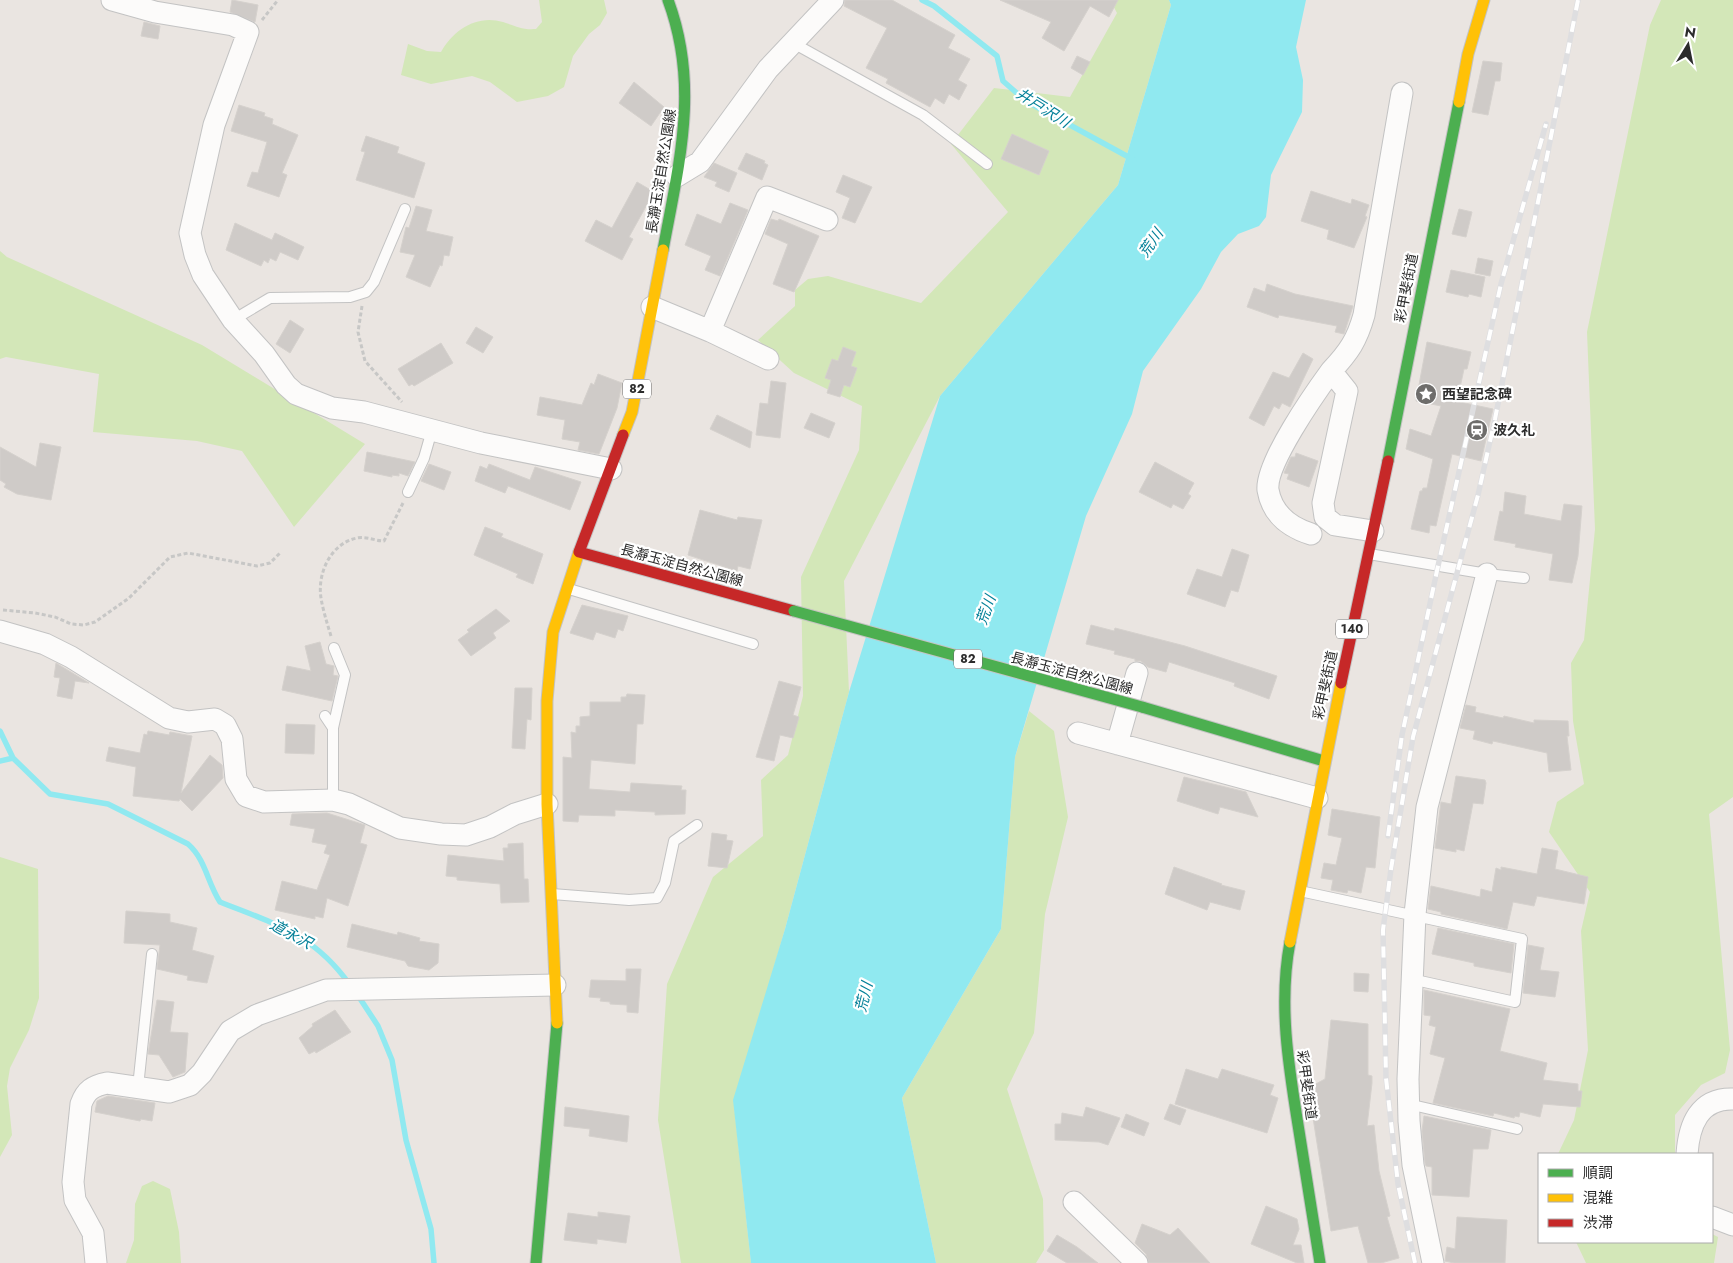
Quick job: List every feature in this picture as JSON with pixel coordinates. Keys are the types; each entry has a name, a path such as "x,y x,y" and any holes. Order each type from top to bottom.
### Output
{"main road":[{"name":"長瀞玉淀自然公園線","path":"668,0 679,30 686,108 677,176 632,412 579,552 1142,707 1324,761"},
{"name":"彩甲斐街道","path":"1320,1263 1290,1076 1285,1031 1287,959 1298,890 1368,554 1466,63 1484,0"},
{"path":"536,1263 557,1023 547,804 547,701 553,632 579,552"}],"street":[{"path":"112,0 155,12 233,25 248,32 214,125 190,233 194,255 204,275 233,320 264,354 286,385 296,394 332,408 364,412 481,443 611,469"},
{"path":"677,176 700,162 768,69 833,0"},
{"path":"1311,534 1296,529 1277,514 1268,489 1272,471 1296,420 1359,335 1402,93"},
{"path":"710,331 767,197 827,220"},
{"path":"652,307 710,331 768,359"},
{"path":"1331,371 1347,391 1323,503 1325,517 1335,525 1372,531"},
{"path":"1433,1263 1413,1165 1408,1104 1411,979 1415,914 1427,807 1487,574"},
{"path":"0,631 45,644 71,657 169,718 188,722 216,719 226,725 232,739 236,779 246,796 264,802 333,800 349,804 400,828 458,834 466,834 490,827 515,814 547,804"},
{"path":"1117,744 1137,673"},
{"path":"1078,733 1317,798"},
{"path":"96,1263 93,1233 76,1200 73,1182 81,1104 86,1092 97,1085 107,1083 169,1092 190,1085 202,1073 230,1031 257,1015 326,990 555,985"},
{"path":"1687,1153 1688,1137 1697,1114 1711,1102 1733,1098"},
{"path":"1074,1202 1137,1263"},
{"path":"1713,1217 1733,1225"}],"lane":[{"path":"793,43 924,115 987,164"},
{"path":"233,320 270,298 350,297 366,292 374,282 406,209"},
{"path":"408,492 424,458 424,428"},
{"path":"1368,554 1487,574 1524,578"},
{"path":"566,588 753,644"},
{"path":"333,800 333,728 344,675 334,648"},
{"path":"325,716 333,728"},
{"path":"552,894 629,900 651,900 656,898 665,882 674,841 697,825"},
{"path":"1298,890 1415,914 1522,939 1515,1002 1411,979"},
{"path":"138,1088 152,954"},
{"path":"1408,1104 1517,1129"}],"path":[{"path":"248,32 268,15 278,0"},
{"path":"366,292 358,332 365,361 397,395 424,428"},
{"path":"334,648 320,592 327,559 335,548 348,540 359,538 384,541 408,492"},
{"path":"0,610 36,613 55,617 71,624 84,625 96,622 129,598 170,557 188,553 257,566 270,563 281,552"}],"green space":[{"path":"539,0 604,0 607,13 600,25 589,34 573,56 564,87 548,96 517,102 490,82 472,76 431,84 401,75 408,44 427,51 441,52 459,31 475,22 484,20 493,20 522,28 536,29 542,22"},
{"path":"1110,0 1169,0 1171,5 1118,185 940,396 844,581 849,692 785,929 734,1105 751,1263 681,1263 658,1120 667,984 713,877 763,836 761,780 788,755 803,696 801,577 859,450 862,406 794,373 758,340 795,306 795,290 808,279 828,276 921,303 1008,212 951,144 994,88 1070,97 1117,13"},
{"path":"1661,0 1733,0 1733,797 1709,814 1730,1050 1725,1073 1701,1085 1675,1115 1675,1153 1558,1153 1574,1120 1588,1050 1581,931 1590,892 1549,832 1557,802 1584,784 1573,721 1571,663 1584,640 1595,529 1587,332 1650,25"},
{"path":"0,251 7,257 202,345 365,444 294,527 242,451 197,441 93,432 99,374 6,357 0,359"},
{"path":"1029,711 1054,731 1068,817 1045,914 1034,1033 1007,1089 1043,1199 1044,1250 1036,1263 936,1263 902,1098 1001,929 1015,757"},
{"path":"0,857 38,869 39,998 29,1030 10,1068 7,1086 12,1135 0,1157"},
{"path":"153,1181 170,1189 179,1232 181,1263 126,1263 134,1240 135,1204 142,1186"},
{"path":"1713,1234 1718,1237 1714,1263 1586,1263 1576,1243 1713,1243"}],"water":[{"name":"荒川","path":"1169,0 1306,0 1296,47 1303,80 1302,112 1271,175 1266,217 1259,226 1238,234 1221,252 1201,289 1143,371 1132,414 1086,516 1015,757 1001,929 902,1098 936,1263 751,1263 733,1100 785,929 849,692 940,396 1118,185 1171,5"}],"building":[{"path":"232,0 258,5 255,22 230,12"},
{"path":"845,0 892,0 955,35 948,48 970,59 958,80 967,85 959,100 949,94 944,104 935,98 930,107 886,83 888,79 866,68 887,28 844,6"},
{"path":"1000,0 1118,0 1109,17 1090,6 1064,51 1042,38 1051,22"},
{"path":"144,22 160,26 158,39 141,36"},
{"path":"1077,56 1090,62 1083,75 1071,68"},
{"path":"1483,61 1502,63 1500,81 1495,81 1488,115 1472,112"},
{"path":"634,82 664,107 651,126 619,103"},
{"path":"239,105 265,113 264,116 273,119 272,124 298,135 282,173 287,175 279,197 247,186 252,172 258,173 267,142 231,131"},
{"path":"1012,134 1049,151 1039,175 1001,159"},
{"path":"366,136 399,147 397,153 425,163 414,198 356,180 365,152 361,151"},
{"path":"746,153 765,161 764,163 768,165 762,180 738,169"},
{"path":"714,163 737,173 729,192 715,186 717,182 704,177"},
{"path":"843,175 872,187 855,223 842,218 850,198 836,192"},
{"path":"637,182 654,192 629,237 633,239 622,260 585,241 596,220 612,228"},
{"path":"1311,191 1351,204 1352,199 1369,205 1365,216 1367,217 1354,248 1327,239 1329,230 1301,221"},
{"path":"730,203 748,210 720,276 705,270 711,256 685,245 697,214 721,224"},
{"path":"416,206 432,210 426,231 453,237 449,256 444,255 442,266 440,265 430,287 406,277 415,255 400,252 406,227 409,228"},
{"path":"1459,209 1472,212 1466,237 1452,234"},
{"path":"771,219 778,221 779,219 819,236 794,292 773,284 788,244 765,234"},
{"path":"235,223 272,240 275,233 304,247 298,260 280,252 276,261 270,258 268,263 264,260 261,266 226,250"},
{"path":"1478,258 1493,261 1490,276 1475,273"},
{"path":"1451,270 1485,277 1481,297 1469,294 1468,297 1446,292"},
{"path":"1267,284 1295,294 1353,306 1344,334 1335,332 1337,326 1279,315 1278,318 1247,307 1254,288 1265,292"},
{"path":"290,320 304,329 290,353 276,344"},
{"path":"476,327 493,337 483,353 466,343"},
{"path":"1427,342 1471,352 1467,369 1464,369 1458,397 1460,402 1493,409 1481,461 1452,454 1436,526 1430,525 1429,533 1411,529 1420,491 1423,488 1427,488 1433,459 1406,449 1410,429 1431,436 1441,406 1416,401"},
{"path":"441,343 453,363 414,386 412,384 409,386 398,369"},
{"path":"843,347 856,352 851,366 857,368 850,387 844,385 840,397 827,393 831,380 825,378 832,359 838,361"},
{"path":"1303,353 1313,359 1290,407 1282,403 1279,409 1274,406 1264,426 1249,418 1273,372 1289,378"},
{"path":"598,374 622,383 617,408 599,454 578,450 580,442 562,439 565,420 537,415 540,397 582,405 591,383 594,385"},
{"path":"771,381 786,383 780,438 756,435 760,403 768,404"},
{"path":"811,413 835,423 829,438 804,428"},
{"path":"717,415 752,432 750,448 710,429"},
{"path":"40,443 61,447 51,500 17,494 4,487 6,484 0,480 0,447 36,467"},
{"path":"367,452 415,462 408,476 399,473 399,476 392,475 392,477 364,471"},
{"path":"1296,453 1318,461 1309,487 1287,479 1289,474 1284,473 1291,457 1295,457"},
{"path":"1155,462 1194,483 1188,494 1191,496 1183,509 1173,504 1171,508 1139,492"},
{"path":"429,464 451,472 444,490 421,481"},
{"path":"489,464 530,480 535,467 581,482 570,510 508,486 505,493 475,481 480,466 487,469"},
{"path":"1505,492 1526,496 1524,514 1561,521 1564,504 1582,506 1578,556 1572,583 1549,580 1553,554 1515,547 1516,544 1494,540 1500,511 1503,512"},
{"path":"700,510 737,520 738,517 762,520 750,569 738,566 737,571 688,555"},
{"path":"485,527 503,534 501,537 543,554 533,584 516,577 518,574 474,555"},
{"path":"1232,549 1249,555 1238,592 1231,590 1225,607 1187,594 1197,569 1222,577"},
{"path":"582,605 628,616 623,631 618,629 615,638 596,632 593,640 570,633"},
{"path":"496,609 510,621 493,633 496,638 471,656 458,640 469,632 467,630"},
{"path":"1091,625 1114,631 1115,628 1185,646 1277,676 1269,699 1234,686 1235,683 1169,662 1166,672 1148,667 1141,661 1135,661 1135,659 1114,654 1115,651 1086,644"},
{"path":"320,642 326,664 334,666 333,675 338,676 332,701 282,690 287,666 311,671 305,646"},
{"path":"56,663 89,683 75,681 72,699 57,696 60,678 54,677"},
{"path":"779,681 801,687 793,715 799,717 793,738 780,735 774,761 756,757"},
{"path":"515,688 532,688 531,720 527,719 525,749 512,748"},
{"path":"627,694 645,695 643,724 637,724 635,764 591,760 589,789 630,792 631,783 682,786 681,790 686,790 685,814 655,815 655,812 615,810 615,816 579,815 578,822 563,821 563,757 572,758 571,732 576,733 576,726 580,726 580,717 590,716 590,702 621,702 621,697 626,697"},
{"path":"1466,705 1476,707 1475,712 1534,723 1534,720 1568,721 1569,736 1567,736 1571,770 1549,772 1547,753 1493,741 1492,744 1473,739 1475,731 1460,728"},
{"path":"286,724 315,725 314,754 285,753"},
{"path":"148,731 169,735 170,732 192,736 181,793 210,755 222,765 223,778 192,811 180,799 179,801 133,796 136,767 106,761 109,747 140,753 144,734 147,735"},
{"path":"1456,776 1485,780 1486,783 1483,804 1473,803 1464,851 1456,849 1456,852 1435,848 1441,802 1451,804"},
{"path":"1184,777 1246,792 1258,817 1220,807 1218,814 1177,801"},
{"path":"1332,809 1380,817 1375,868 1366,867 1361,893 1348,890 1347,893 1331,890 1333,880 1321,878 1324,863 1336,865 1342,838 1328,835"},
{"path":"327,813 365,825 360,843 367,845 348,906 327,898 323,918 315,916 315,919 275,910 282,881 317,890 330,855 324,853 327,845 312,842 315,829 290,825 292,814"},
{"path":"712,833 727,835 726,840 733,841 727,868 708,866"},
{"path":"523,843 524,879 528,879 529,902 501,903 500,884 457,880 457,877 446,876 448,855 504,861 503,848 508,848 508,844"},
{"path":"1542,848 1558,851 1555,869 1588,877 1584,904 1537,896 1534,906 1513,902 1507,929 1441,914 1441,912 1428,909 1431,886 1480,897 1481,889 1492,892 1496,868 1501,870 1501,867 1537,874"},
{"path":"1174,867 1221,885 1245,891 1240,910 1210,902 1207,910 1165,894"},
{"path":"126,911 170,914 170,922 197,928 192,950 214,956 207,983 187,980 188,976 157,969 160,945 124,943"},
{"path":"352,924 397,935 398,932 420,938 419,941 439,944 438,963 429,970 408,966 405,961 347,947"},
{"path":"1438,928 1514,944 1511,973 1474,966 1474,963 1432,954"},
{"path":"1528,945 1544,948 1540,970 1559,972 1555,997 1523,993"},
{"path":"626,969 641,969 638,1013 627,1012 627,1005 610,1004 610,1002 600,1001 601,998 589,997 591,980 626,981"},
{"path":"1354,973 1369,974 1368,992 1354,991"},
{"path":"1424,990 1510,1009 1500,1051 1547,1063 1543,1080 1578,1084 1578,1091 1582,1091 1580,1107 1543,1104 1540,1117 1520,1112 1519,1117 1515,1116 1514,1118 1494,1113 1493,1116 1433,1103 1445,1058 1430,1054 1436,1027 1429,1025 1431,1016 1424,1015"},
{"path":"157,1000 174,1002 170,1032 188,1033 185,1072 173,1077 159,1055 148,1054"},
{"path":"335,1010 351,1032 316,1053 315,1051 309,1054 299,1038 313,1026 312,1024"},
{"path":"1331,1020 1368,1024 1368,1075 1372,1076 1372,1083 1367,1126 1374,1125 1379,1171 1390,1216 1387,1217 1399,1258 1381,1263 1368,1263 1358,1226 1331,1231 1310,1099 1312,1086 1325,1079"},
{"path":"1186,1069 1218,1079 1222,1069 1274,1085 1270,1095 1278,1098 1267,1133 1175,1104"},
{"path":"108,1096 155,1103 152,1121 141,1119 140,1121 95,1112 97,1101"},
{"path":"1170,1104 1186,1110 1180,1125 1164,1119"},
{"path":"565,1107 629,1116 627,1142 589,1136 590,1129 564,1126"},
{"path":"1086,1107 1120,1118 1108,1145 1099,1142 1055,1140 1055,1124 1061,1124 1062,1113 1083,1117"},
{"path":"1126,1114 1149,1123 1144,1136 1121,1127"},
{"path":"1424,1116 1491,1130 1488,1149 1473,1149 1469,1197 1432,1195 1432,1167 1426,1166 1425,1163 1422,1131"},
{"path":"1266,1206 1297,1219 1299,1229 1293,1245 1301,1245 1304,1263 1297,1263 1251,1244"},
{"path":"598,1212 630,1216 626,1243 597,1239 597,1244 564,1240 568,1213 598,1217"},
{"path":"1457,1217 1507,1220 1505,1263 1454,1263 1445,1261 1447,1247 1455,1249"},
{"path":"1142,1224 1170,1235 1178,1228 1210,1263 1149,1263 1146,1254 1135,1243"},
{"path":"1057,1235 1098,1263 1067,1263 1047,1251"}],"waterway":[{"name":"井戸沢川","path":"922,0 934,6 997,56 1003,81 1026,101 1134,160"},
{"name":"道永沢","path":"0,731 13,758 50,794 108,804 188,844 203,864 220,902 276,924 308,942 336,968 350,985"},
{"path":"0,761 13,758"},
{"name":"道永沢","path":"357,994 378,1026 392,1060 406,1140 431,1229 434,1263"}],"railway":[{"path":"1415,1263 1398,1184 1386,1078 1383,930 1413,737 1478,495 1495,419 1578,0"},
{"path":"1388,836 1402,735 1438,566 1501,284 1546,124"}],"traffic: fast":[{"path":"663,250 680,155 684,125 685,94 678,32 668,0"},
{"path":"1388,461 1459,102"},
{"path":"794,611 1142,707"},
{"path":"1142,707 1324,761"},
{"path":"1290,942 1285,989 1286,1037 1320,1263"},
{"path":"536,1263 557,1023"}],"traffic: slow":[{"path":"1459,102 1468,54 1484,0"},
{"path":"623,435 632,412 663,250"},
{"path":"557,1023 547,804 547,701 553,632 579,552"},
{"path":"1290,942 1341,683"}],"traffic: jam":[{"path":"623,435 579,552 794,611"},
{"path":"1341,683 1388,461"}],"place":[{"name":"西望記念碑","path":"1426,394"},
{"name":"波久礼","path":"1477,430"}]}
